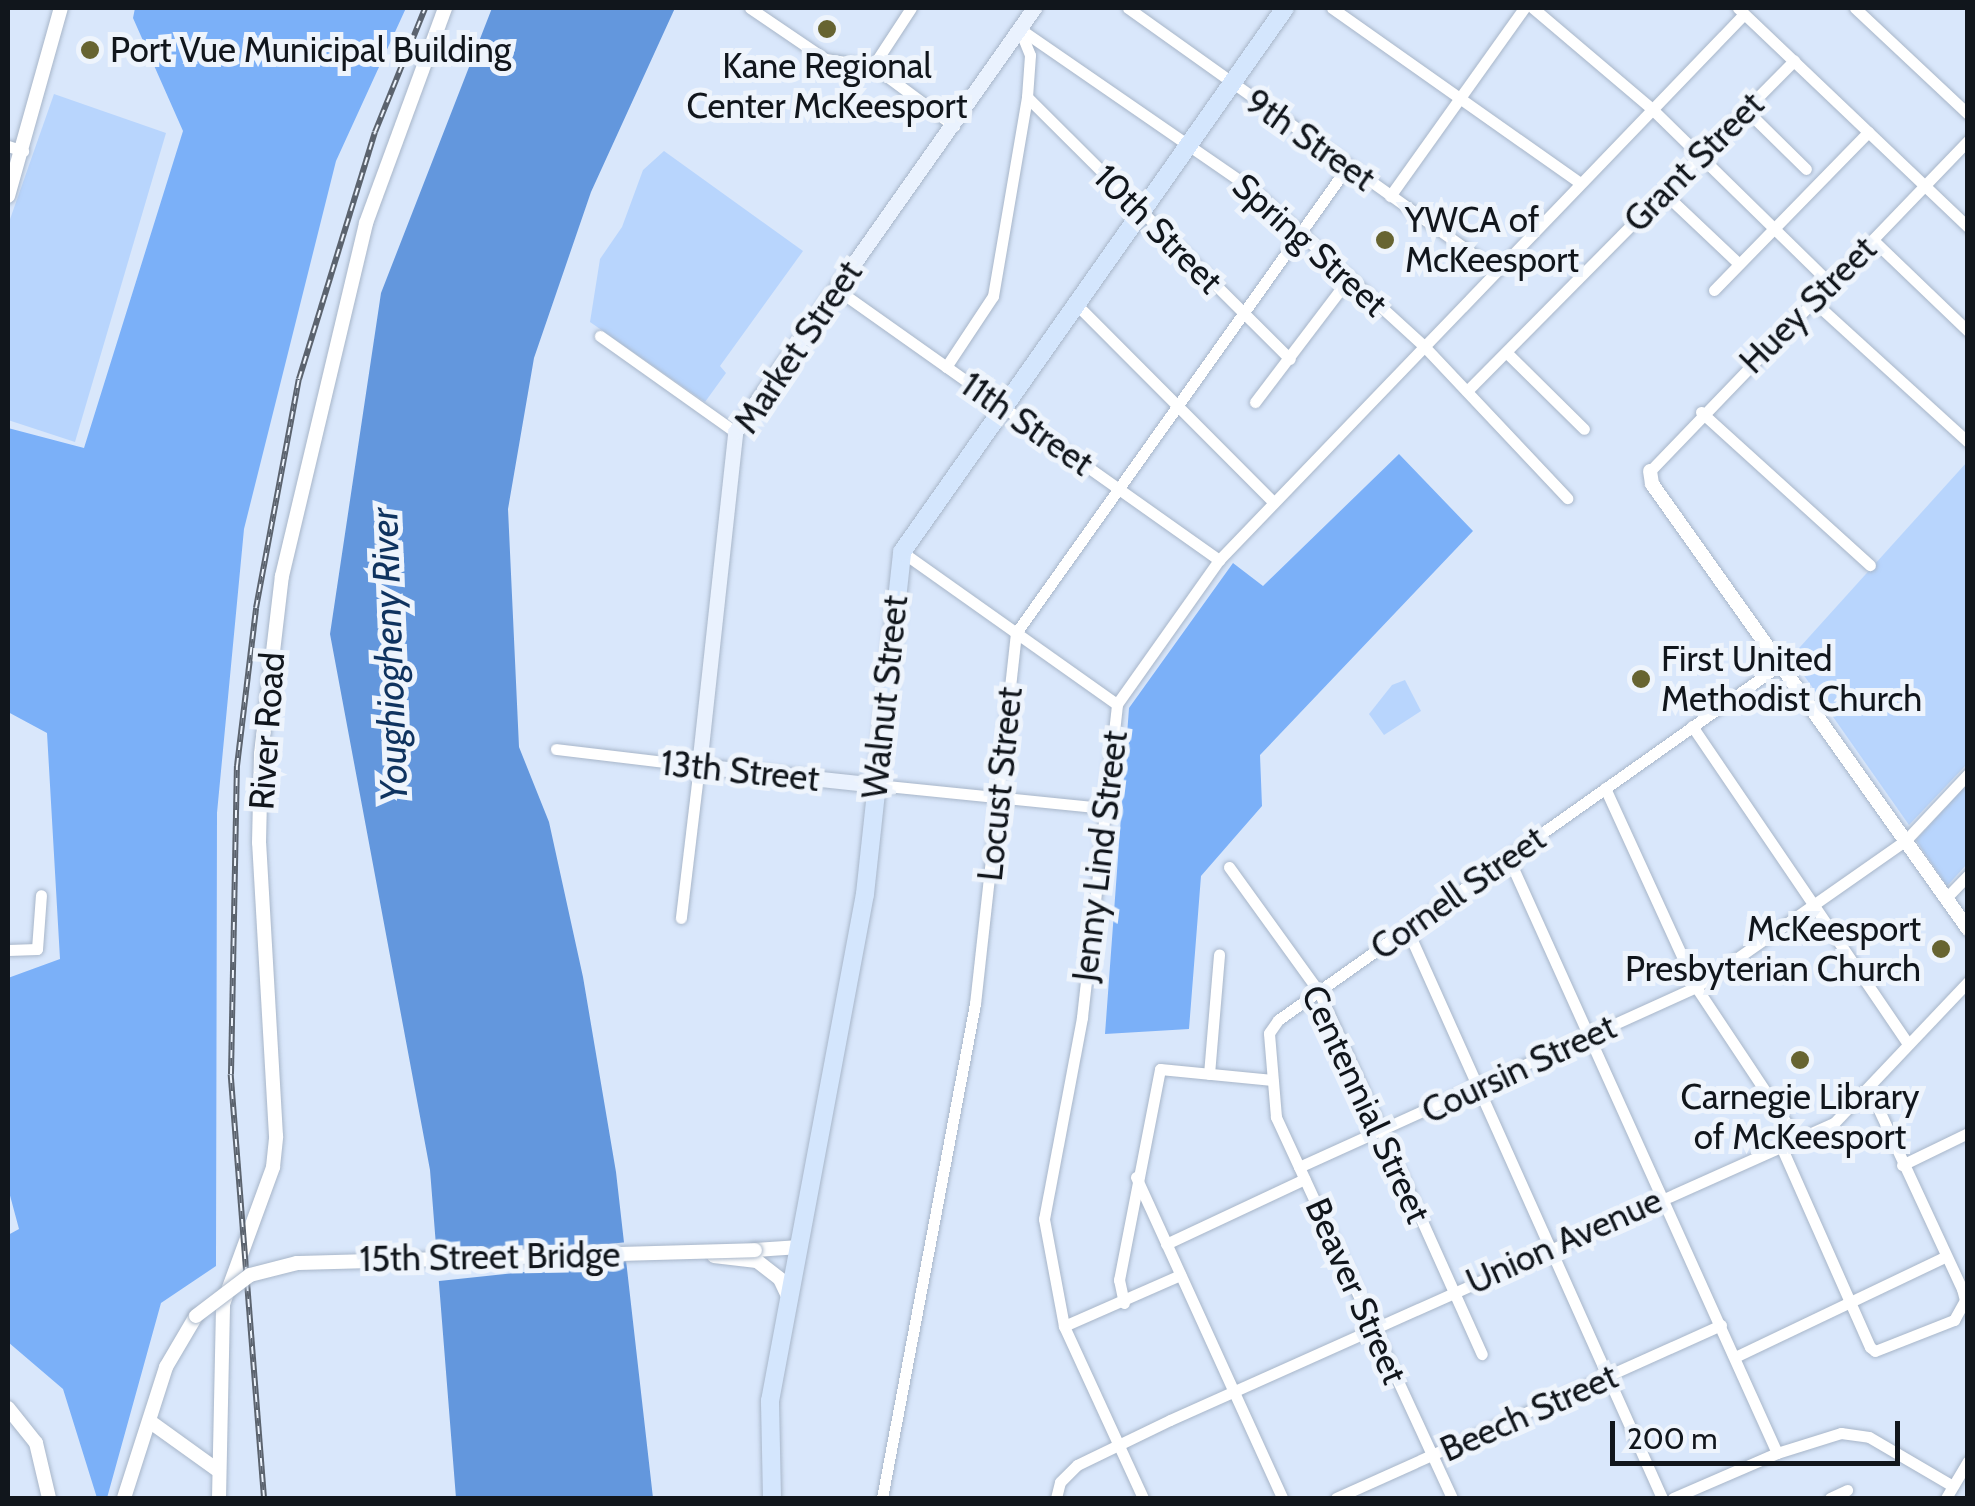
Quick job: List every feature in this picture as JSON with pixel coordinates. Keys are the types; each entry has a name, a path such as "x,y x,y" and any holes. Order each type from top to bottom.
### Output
{"main road":[{"name":"Market Street","path":"698,766 735,432 1034,8"},
{"name":"Walnut Street","path":"772,1498 767,1429 852,973 902,552 1285,8"},
{"name":"13th Street","path":"698,766 877,785"}],"street":[{"path":"8,196 61,8"},
{"name":"River Road","path":"219,1498 216,1469 223,1304 273,1168 276,1136 258,842 261,754 282,576 366,223 445,8"},
{"path":"750,8 825,59 873,66 954,126"},
{"path":"873,66 912,8"},
{"name":"9th Street","path":"1128,8 1494,269"},
{"path":"1332,8 1580,182"},
{"path":"1390,196 1524,8"},
{"path":"1532,8 1651,108 1830,284"},
{"path":"1855,8 1968,114"},
{"path":"1741,11 1968,227"},
{"name":"Jenny Lind Street","path":"1143,1498 1064,1326 1044,1219 1082,1016 1118,704 1218,560 1741,11"},
{"path":"946,367 993,296 1027,97 1030,55 1020,29"},
{"name":"Spring Street","path":"1020,29 1252,189 1422,344 1568,498"},
{"name":"Grant Street","path":"1467,391 1794,60"},
{"name":"10th Street","path":"1027,97 1290,360"},
{"path":"1746,110 1806,169"},
{"path":"1714,290 1868,132"},
{"name":"Huey Street","path":"1650,470 1701,412 1968,140"},
{"path":"8,146 23,151"},
{"path":"1016,632 1348,166"},
{"path":"1664,193 1739,264"},
{"path":"1873,240 1968,332"},
{"path":"1255,402 1349,278"},
{"name":"11th Street","path":"836,288 1218,560"},
{"path":"1813,300 1968,442"},
{"path":"1076,304 1273,502"},
{"path":"600,336 735,432"},
{"path":"1507,353 1584,429"},
{"path":"1701,412 1870,564"},
{"path":"1650,470 1652,484 1968,928"},
{"path":"902,552 1118,704"},
{"name":"Locust Street","path":"882,1498 975,1004 1016,632"},
{"name":"Cornell Street","path":"1272,1080 1269,1033 1319,992 1781,664"},
{"path":"1692,726 1816,902 1908,1044"},
{"name":"13th Street","path":"556,749 698,766"},
{"name":"Market Street","path":"681,918 698,766"},
{"name":"Coursin Street","path":"1166,1244 1381,1132 1696,987 1906,840 1968,774"},
{"name":"13th Street","path":"877,785 1105,808"},
{"path":"1606,788 1696,987 1797,1139"},
{"path":"1508,857 1592,1037 1658,1199 1721,1325 1776,1453"},
{"name":"Centennial Street","path":"1229,867 1319,992 1482,1354"},
{"path":"1946,898 1968,875"},
{"path":"8,950 37,949 41,895"},
{"path":"1407,929 1662,1498"},
{"path":"1209,1074 1219,954"},
{"name":"Union Avenue","path":"1056,1498 1060,1482 1077,1465 1549,1247 1834,1123 1968,982"},
{"path":"1124,1302 1119,1280 1160,1069 1272,1080"},
{"name":"Beaver Street","path":"1272,1080 1272,1104 1452,1498"},
{"path":"1780,1144 1875,1351 1954,1320 1965,1300 1869,1089"},
{"path":"1902,1165 1968,1133"},
{"path":"1136,1178 1282,1498"},
{"name":"15th Street Bridge","path":"152,1423 166,1367 196,1316 250,1275 297,1263 683,1252 756,1256 800,1247"},
{"path":"756,1256 780,1279 790,1299"},
{"path":"1735,1357 1945,1257"},
{"path":"1064,1326 1180,1275"},
{"name":"Beech Street","path":"1336,1498 1721,1325"},
{"path":"8,1408 36,1443 49,1498"},
{"path":"124,1498 152,1423 216,1469"},
{"path":"1673,1498 1776,1453 1854,1433 1953,1486"},
{"path":"1946,1498 1968,1461"},
{"path":"1830,1498 1847,1490"}],"shaded area":[{"path":"135,8 406,8 336,161 244,529 217,813 216,1266 161,1303 107,1498 97,1498 63,1389 8,1342 8,1235 19,1229 8,1188 8,978 60,959 47,733 8,712 8,428 84,448 183,131 133,18"},
{"path":"54,94 166,133 75,442 8,420 8,225"},
{"path":"664,151 803,251 720,366 726,373 705,402 590,322 600,259 622,227 643,170"},
{"path":"1399,454 1473,531 1260,755 1262,806 1201,876 1189,1029 1105,1034 1129,708 1233,563 1263,586"},
{"path":"1967,462 1967,764 1909,825 1791,657"},
{"path":"1405,680 1421,711 1384,735 1369,714 1392,685"},
{"path":"1967,784 1967,864 1947,886 1916,840"}],"water":[{"name":"Youghiogheny River","path":"492,8 675,8 591,192 534,358 508,509 519,747 549,822 583,977 616,1172 653,1498 456,1498 430,1170 330,634 381,293"}],"pier":[{"path":"628,1242 630,1261 432,1282 430,1263"}],"railway":[{"path":"264,1498 231,1074 237,766 256,608 299,379 375,132 425,8"}],"place":[{"name":"Kane Regional Center McKeesport","path":"827,29"},
{"name":"Port Vue Municipal Building","path":"90,50"},
{"name":"YWCA of McKeesport","path":"1385,240"},
{"name":"First United Methodist Church","path":"1641,679"},
{"name":"McKeesport Presbyterian Church","path":"1941,949"},
{"name":"Carnegie Library of McKeesport","path":"1800,1060"}]}
